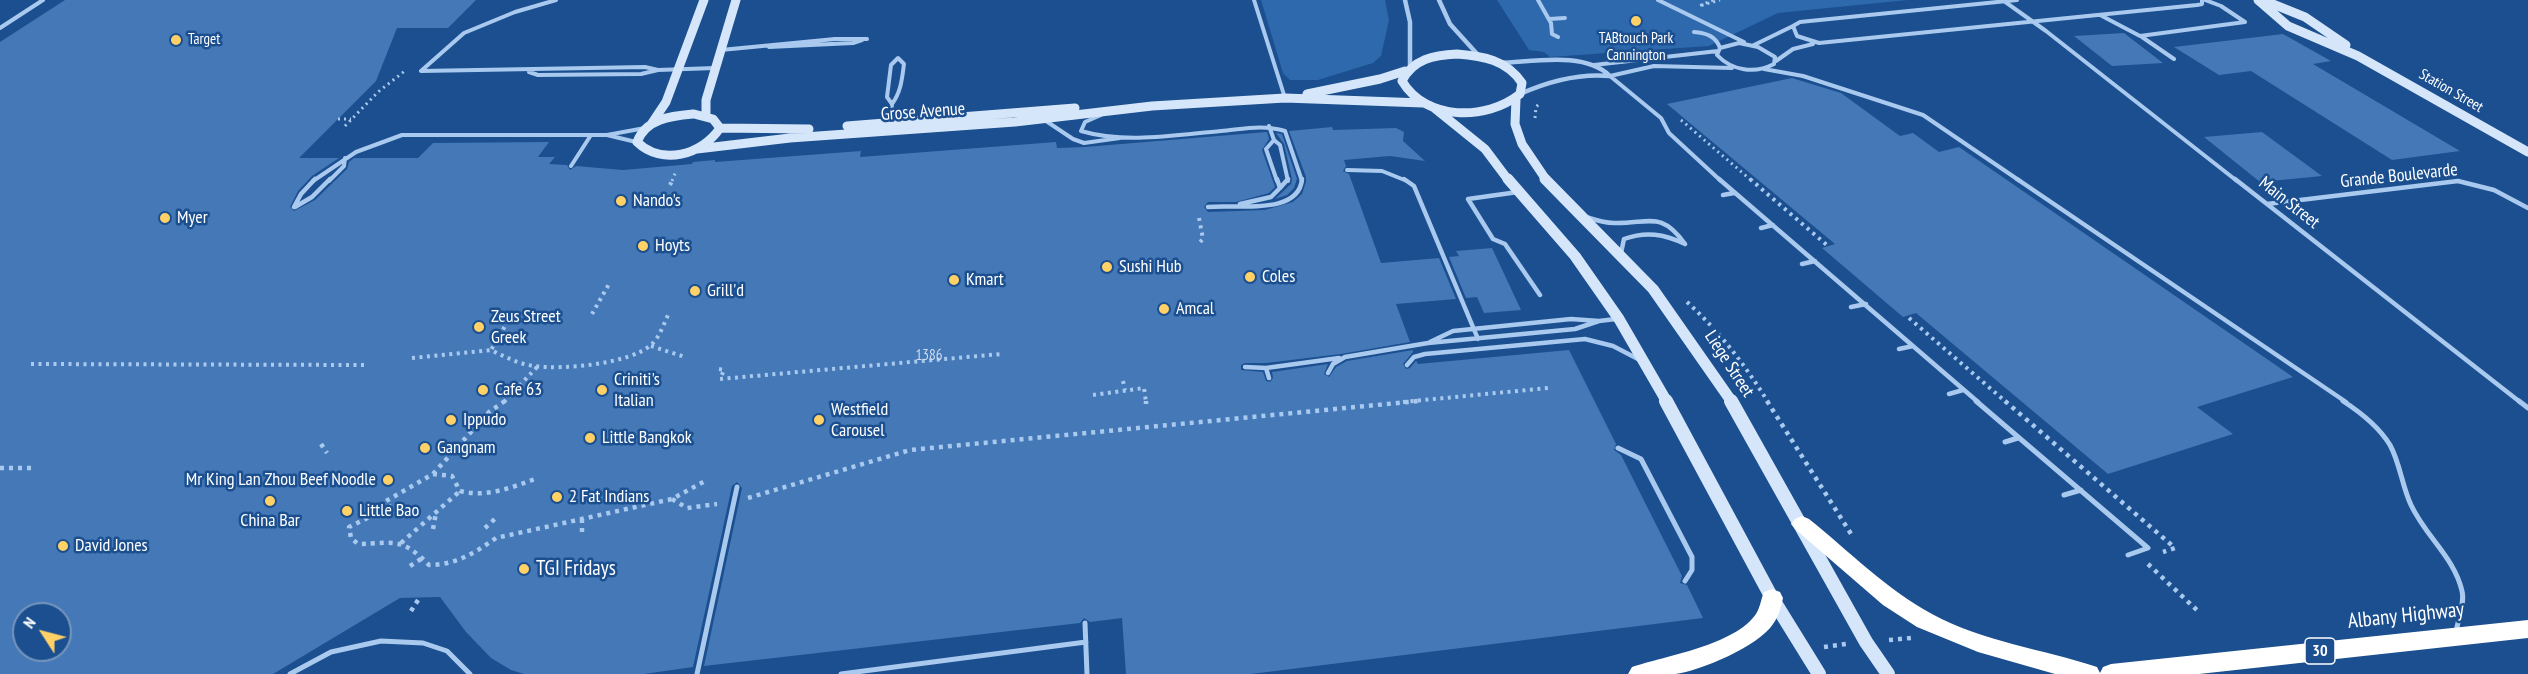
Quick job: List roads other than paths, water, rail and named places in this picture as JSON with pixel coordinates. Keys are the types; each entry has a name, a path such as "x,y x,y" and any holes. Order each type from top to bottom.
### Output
{"highway":[{"path":"1802,524 1892,599 1925,621 1986,645 2089,674"},
{"path":"1640,674 1689,662 1740,639 1764,620 1772,598"},
{"name":"Albany Highway","path":"2111,674 2528,629"}],"street":[{"path":"637,142 638,135 648,126 666,102 704,0"},
{"path":"706,116 706,100 736,0"},
{"path":"1405,0 1410,22 1408,69 1402,81 1404,88 1463,129 1485,149 1518,192 1575,256 1619,319 1648,366 1772,598 1819,674"},
{"path":"1439,0 1445,18 1479,56"},
{"name":"Station Street","path":"2258,0 2288,26 2358,56 2528,152"},
{"name":"Station Street","path":"2263,0 2305,17 2329,32 2358,56"},
{"name":"Grose Avenue","path":"1285,98 1361,83 1408,69 1435,56 1457,54 1479,56 1499,63"},
{"path":"1499,63 1574,62 1607,70 1610,76 1573,76 1537,86 1518,97"},
{"path":"1499,63 1519,77 1522,88 1518,97"},
{"name":"Grose Avenue","path":"720,128 797,130 1041,119 1152,106 1285,98 1428,105 1456,112 1480,112 1501,108 1518,97"},
{"name":"Liege Street","path":"1518,97 1515,124 1522,144 1545,179 1653,289 1705,360 1802,524 1866,642 1888,674"},
{"name":"Grose Avenue","path":"637,142 641,149 665,155 697,149 890,126 1128,104 1152,106"},
{"path":"648,126 679,115 706,116 718,123 720,128 717,136 697,149"}],"lane":[{"path":"0,28 43,0"},
{"path":"556,0 515,12 464,33 421,71 527,71 538,75 641,74 658,70 716,68"},
{"path":"1254,0 1285,98"},
{"path":"1538,0 1549,19 1551,34 1558,37"},
{"path":"1658,0 1746,44"},
{"path":"1754,45 1800,22 2017,0"},
{"path":"1764,69 1774,64 1787,51 1799,45 2197,5 2202,4 2204,0 2221,6 2245,22 2140,36"},
{"name":"Main Street","path":"2004,1 2528,408"},
{"path":"1669,10 1675,8"},
{"path":"2099,15 2140,36 2174,59"},
{"path":"1549,19 1565,18"},
{"path":"1793,26 1797,36 1819,43"},
{"path":"1694,32 1712,35 1719,41 1720,59 1739,68"},
{"path":"722,50 853,43 867,39 782,43 763,47"},
{"path":"1594,65 1719,49 1731,44 1754,45 1772,54 1776,61"},
{"path":"890,126 892,104 899,96 904,64 898,58 891,65 887,97 892,104"},
{"path":"1610,76 1654,66 1764,69 1803,76 1923,116 2347,403 2373,424 2390,445 2411,505 2428,535 2446,555 2457,574 2463,595 2455,637"},
{"path":"1610,76 1661,118 1669,133 1734,193 2148,548 2128,555"},
{"path":"1106,113 1085,122 1081,131 1095,135 1128,137"},
{"path":"1041,119 1062,128 1074,140 1095,143 1128,137 1269,126 1286,131 1303,188 1298,195 1281,204 1251,207 1238,205"},
{"path":"345,159 344,166 312,197 294,207 298,197 322,174 356,150 402,135 607,135 648,126"},
{"path":"1208,207 1238,205 1270,197 1288,181 1280,145 1274,140 1269,126"},
{"path":"571,166 591,135"},
{"path":"607,135 637,142"},
{"path":"1274,140 1266,149 1280,188"},
{"path":"1347,170 1369,168 1386,171 1403,176 1414,186 1478,339"},
{"name":"Grande Boulevarde","path":"2267,204 2458,181 2481,184 2503,192 2528,208"},
{"path":"1518,192 1468,200 1493,239 1505,244 1540,295"},
{"path":"1723,195 1734,193"},
{"path":"1581,216 1606,223 1660,221 1675,229 1684,244 1661,233 1649,232 1624,240 1620,256"},
{"path":"1761,228 1773,225"},
{"path":"1802,264 1815,261"},
{"path":"1851,307 1866,304"},
{"path":"1428,344 1453,331 1571,319 1599,321 1619,319"},
{"path":"1245,367 1266,368 1428,344 1575,330 1599,321"},
{"path":"1407,365 1413,357 1425,354 1585,339 1606,342 1627,351 1648,366"},
{"path":"1899,349 1913,346"},
{"path":"1328,373 1333,364 1345,357"},
{"path":"1266,368 1269,378"},
{"path":"1949,394 1963,390"},
{"path":"2005,442 2018,438"},
{"path":"1618,448 1641,459 1692,557 1692,570 1685,581"},
{"path":"697,674 736,487"},
{"path":"2064,495 2081,490"},
{"path":"1085,623 1087,674"},
{"path":"290,674 331,652 381,641 423,643 447,651 470,674"},
{"path":"841,674 1086,642"}],"place":[{"name":"TABtouch Park Cannington","path":"1636,21"},
{"name":"Target","path":"176,40"},
{"name":"Nando's","path":"621,201"},
{"name":"Myer","path":"165,218"},
{"name":"Hoyts","path":"643,246"},
{"name":"Sushi Hub","path":"1107,267"},
{"name":"Coles","path":"1250,277"},
{"name":"Kmart","path":"954,280"},
{"name":"Grill'd","path":"695,291"},
{"name":"Amcal","path":"1164,309"},
{"name":"Zeus Street Greek","path":"479,327"},
{"name":"Cafe 63","path":"483,390"},
{"name":"Criniti's Italian","path":"602,390"},
{"name":"Ippudo","path":"451,420"},
{"name":"Westfield Carousel","path":"819,420"},
{"name":"Little Bangkok","path":"590,438"},
{"name":"Gangnam","path":"425,448"},
{"name":"Mr King Lan Zhou Beef Noodle","path":"388,480"},
{"name":"2 Fat Indians","path":"557,497"},
{"name":"China Bar","path":"270,501"},
{"name":"Little Bao","path":"347,511"},
{"name":"David Jones","path":"63,546"},
{"name":"TGI Fridays","path":"524,569"}]}
